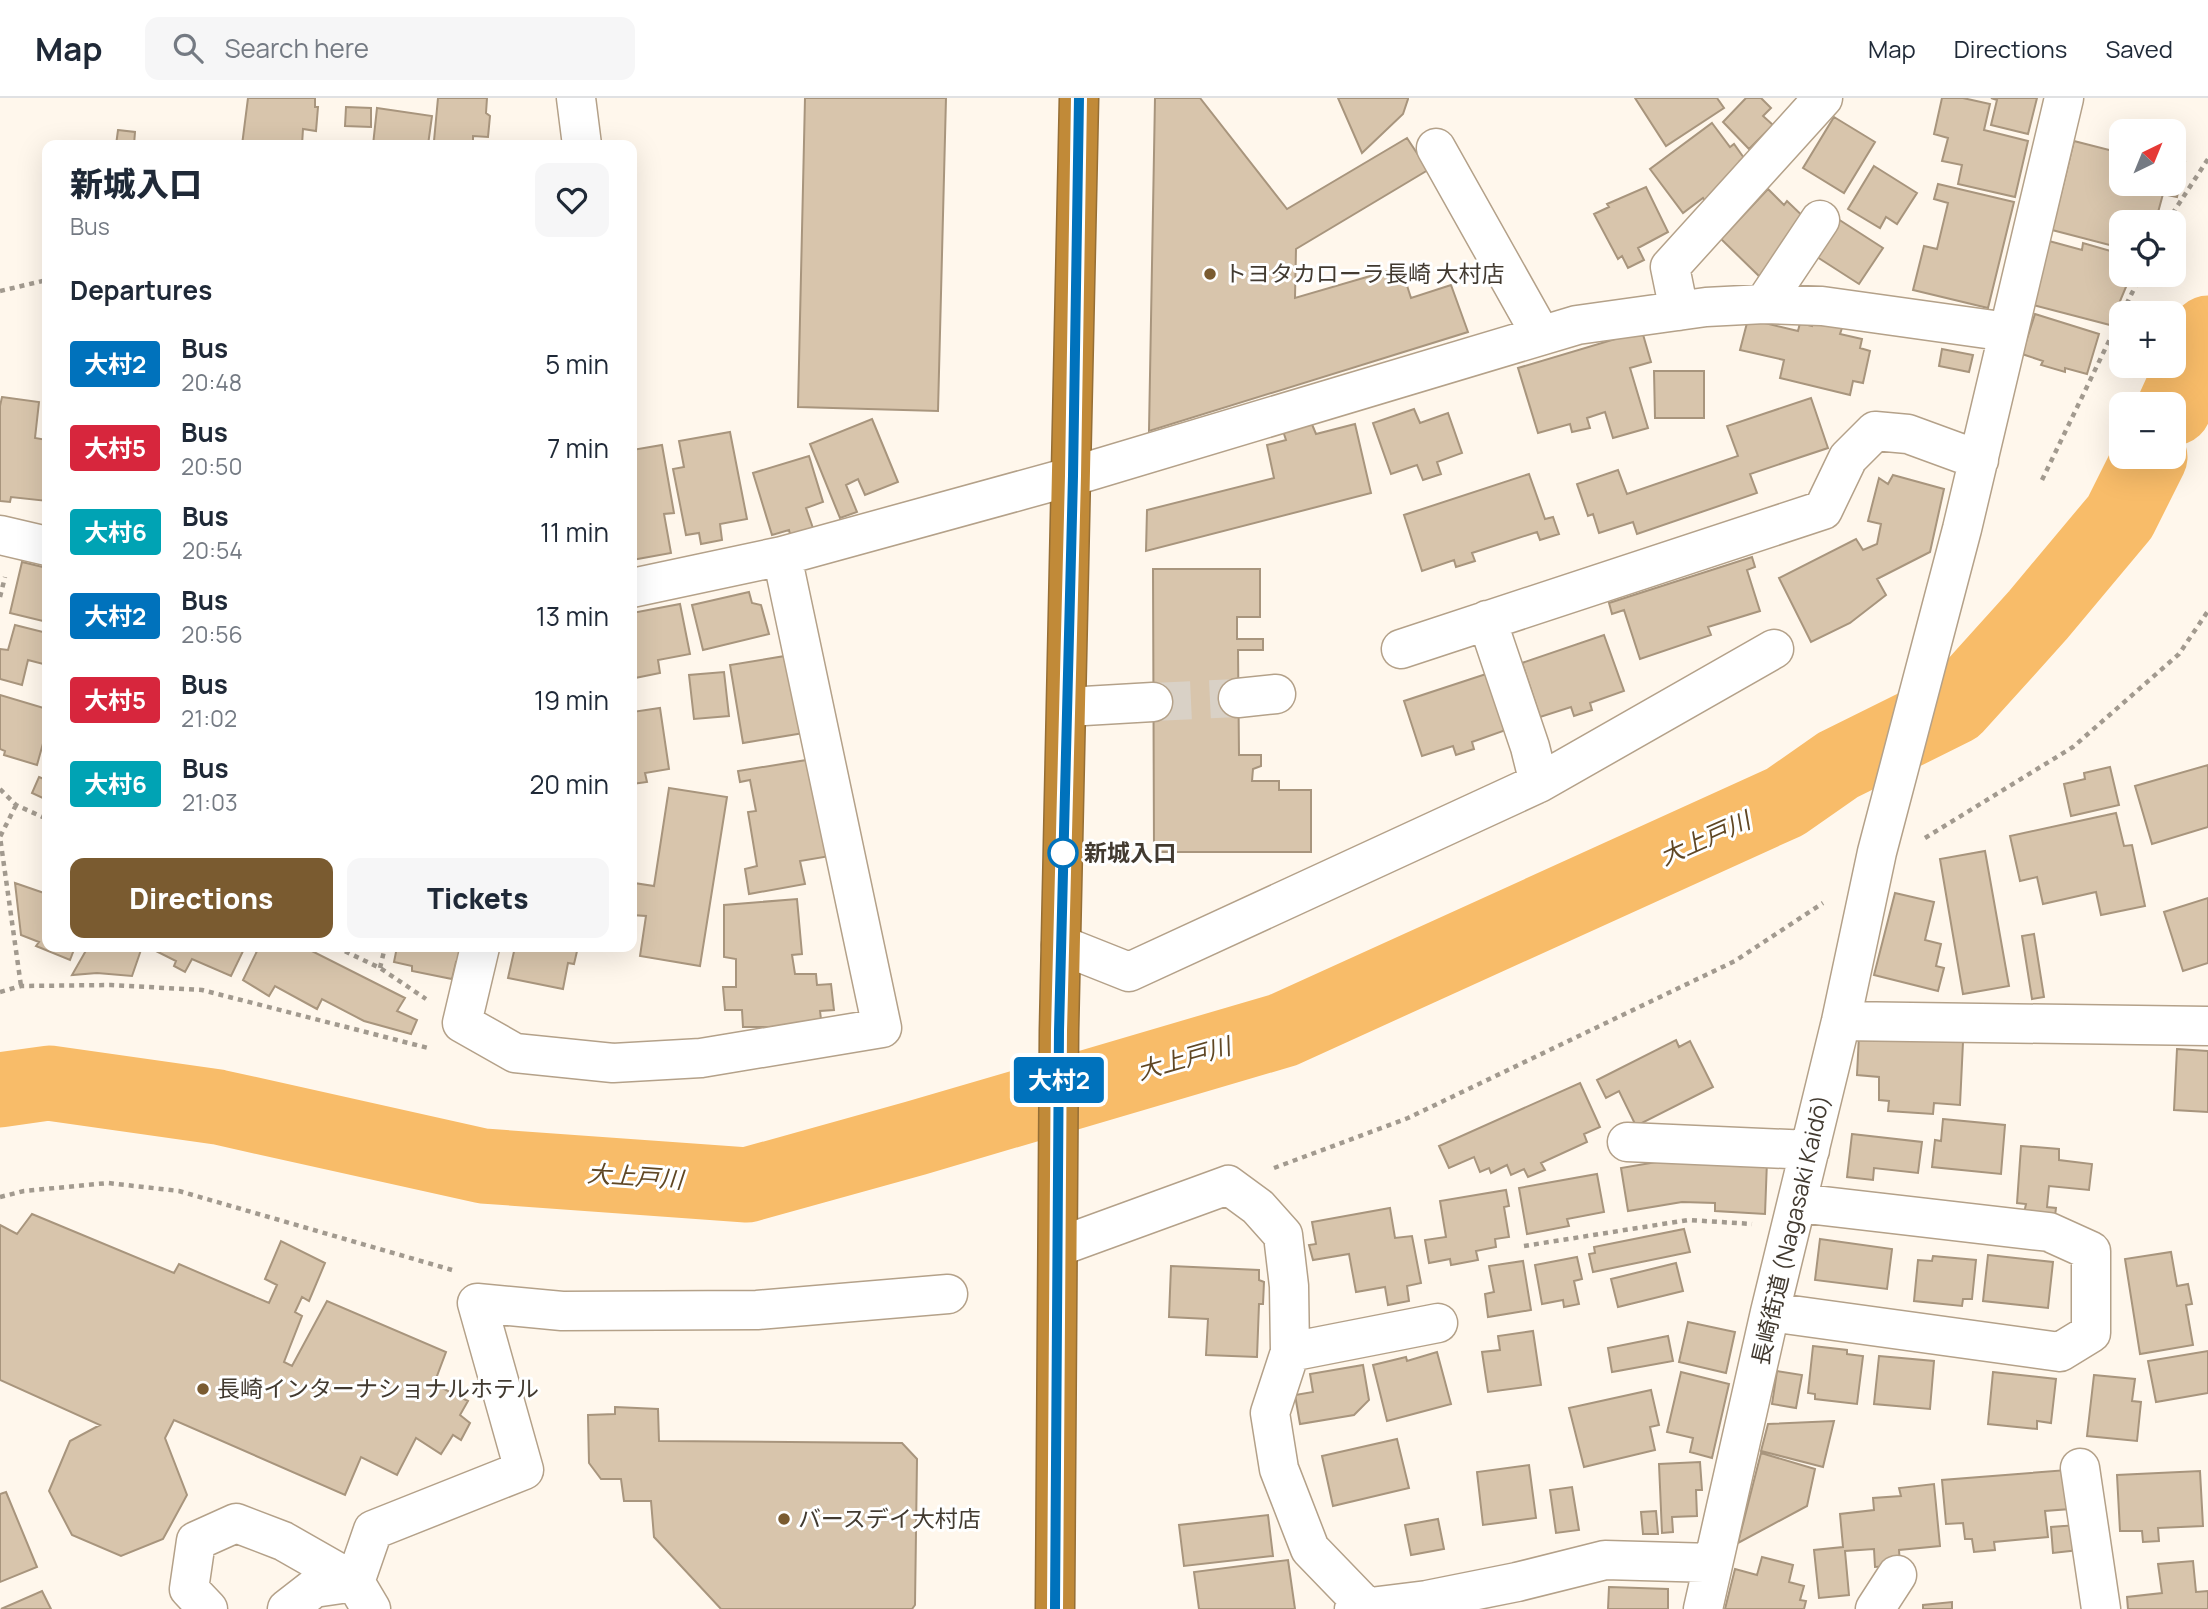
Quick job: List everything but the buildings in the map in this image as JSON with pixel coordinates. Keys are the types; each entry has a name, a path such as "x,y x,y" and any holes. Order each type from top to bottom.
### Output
{"highway":[{"path":"1055,1609 1059,1031 1073,476 1079,98"}],"street":[{"path":"576,98 581,140"},
{"name":"長崎街道 (Nagasaki Kaidō)","path":"1703,1609 1770,1312 1841,1021 1875,860 1962,530 2064,98"},
{"path":"1679,311 1670,267 1808,104"},
{"path":"1436,148 1541,335"},
{"path":"1764,304 1820,220"},
{"path":"637,587 782,556 1073,476 1577,325 1679,311 1764,304 1822,306 2008,332"},
{"path":"1401,649 1824,510 1848,458 1874,431 1908,433 1979,460"},
{"path":"0,535 42,545"},
{"path":"478,952 450,1037 515,1053 613,1063 701,1058 882,1028 782,556"},
{"path":"1487,620 1530,747 1539,783"},
{"path":"1061,945 1129,972 1539,783 1773,649"},
{"path":"1238,698 1276,694"},
{"path":"1067,707 1153,702"},
{"path":"1841,1021 2208,1026"},
{"path":"1627,1142 1810,1150"},
{"path":"1058,1238 1237,1181 1283,1235 1289,1286 1290,1352 1270,1413 1279,1469 1310,1549 1360,1608 1440,1597 1517,1582 1605,1560 1713,1563"},
{"path":"1770,1312 2060,1352 2091,1334 2091,1251 2049,1232 1795,1214"},
{"path":"363,1595 373,1530 524,1470 477,1303 562,1311 757,1310 948,1294"},
{"path":"1290,1352 1438,1324"},
{"path":"2080,1468 2101,1609"},
{"path":"208,1609 189,1589 196,1541 236,1523 282,1541 363,1595"},
{"path":"1875,1609 1897,1575"},
{"path":"287,1609 314,1588 363,1595"}],"path":[{"path":"2175,210 2208,159"},
{"path":"0,291 42,281"},
{"path":"2042,480 2109,341"},
{"path":"1237,1181 1408,1118 1735,961 1875,860 2074,747 2179,654 2208,611"},
{"path":"0,789 16,805 42,817"},
{"path":"16,805 1,837 21,986"},
{"path":"346,952 380,968 450,1037"},
{"path":"380,968 384,952"},
{"path":"0,992 21,986 111,985 202,990 310,1016 450,1037"},
{"path":"0,1197 24,1191 108,1182 179,1191 453,1270 477,1303"},
{"path":"1524,1246 1688,1220 1795,1214"}],"waterway":[{"name":"大上戸川","path":"2181,392 2208,333"},
{"name":"大上戸川","path":"0,1090 49,1083 218,1107 483,1166 747,1185 916,1138 1283,1030 1785,802 1838,765 1955,707 2038,615 2120,517 2144,469"}],"tunnel":[{"path":"1153,702 1238,698"}],"bus line":[{"name":"大村2","path":"1055,1609 1059,1031 1073,476 1079,98"}],"place":[{"name":"トヨタカローラ長崎 大村店","path":"1210,274"},
{"name":"新城入口","path":"1063,853"},
{"name":"長崎インターナショナルホテル","path":"203,1389"},
{"name":"バースデイ大村店","path":"784,1519"}]}
